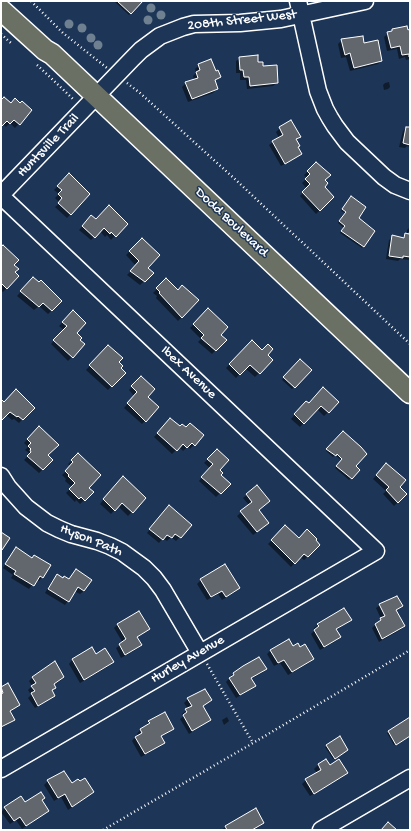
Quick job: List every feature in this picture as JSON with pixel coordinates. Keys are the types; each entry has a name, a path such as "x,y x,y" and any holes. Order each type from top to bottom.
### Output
{"main road":[{"name":"Dodd Boulevard","path":"8,1 50,46 52,54"},
{"name":"Dodd Boulevard","path":"1,10 45,50 52,54 90,102 410,393"}],"street":[{"name":"208th Street West","path":"90,102 132,59 150,43 160,36 183,27 207,23 260,22 299,8 364,1"},
{"path":"299,8 318,91 332,122 347,142 389,182 410,191"},
{"name":"Huntsville Trail","path":"1,196 90,102"},
{"name":"Ibex Avenue","path":"1,196 376,551"},
{"name":"Hyson Path","path":"1,476 8,487 26,507 47,523 71,534 97,540 110,546 122,552 144,568 163,590 200,653"},
{"name":"Hurley Avenue","path":"1,769 376,551"},
{"path":"321,830 410,778"}],"path":[{"path":"32,1 63,34 140,93 410,344"},
{"path":"1,34 16,47"},
{"path":"33,62 50,76 90,102"},
{"path":"104,830 410,650"},
{"path":"200,653 253,743"}],"building":[{"path":"117,1 143,1 131,14"},
{"path":"407,26 408,30 410,29 409,57 409,54 402,55 400,46 391,48 387,32 392,31 392,29"},
{"path":"363,36 364,43 378,40 382,61 354,68 350,53 345,55 341,39"},
{"path":"258,55 258,62 263,62 263,66 277,65 278,83 250,86 249,77 244,77 243,70 240,70 239,57"},
{"path":"211,59 216,71 218,70 221,77 215,80 218,89 192,99 185,82 198,78 196,72 200,70 198,64"},
{"path":"4,97 11,103 15,98 20,103 22,101 32,110 20,125 14,120 10,124 7,121 1,127 1,100"},
{"path":"291,120 301,137 296,139 302,154 285,164 272,141 283,135 279,127"},
{"path":"406,127 410,127 410,145 403,143"},
{"path":"316,162 331,175 325,180 328,183 325,187 334,197 320,211 302,192 310,184 305,179 310,174 307,171"},
{"path":"69,173 90,194 71,215 58,203 62,198 58,194 62,190 57,186"},
{"path":"351,196 366,207 359,218 375,231 364,247 341,231 345,226 339,221 346,212 342,209"},
{"path":"109,205 128,224 116,237 104,228 95,238 82,226 91,215 96,219"},
{"path":"410,230 410,257 403,256 403,258 389,256 392,235 404,238 405,233 409,234"},
{"path":"142,238 160,255 148,268 154,273 145,282 130,271 139,261 129,251"},
{"path":"3,245 19,260 14,265 19,269 15,272 19,276 7,289 1,283 1,247"},
{"path":"33,277 39,282 41,280 62,301 52,311 43,303 39,307 20,291"},
{"path":"166,278 178,290 182,285 199,300 182,318 156,288"},
{"path":"208,308 228,327 221,335 227,340 216,351 201,338 204,335 193,324"},
{"path":"73,310 86,323 77,333 82,338 80,340 85,344 73,358 53,340 67,326 62,322"},
{"path":"252,340 262,350 268,344 273,349 268,355 273,360 260,374 250,365 240,375 229,364"},
{"path":"108,345 123,358 119,362 123,366 121,368 126,373 112,387 89,365"},
{"path":"300,359 312,370 295,388 283,377"},
{"path":"141,376 155,389 148,397 159,407 146,422 127,403 137,392 131,386"},
{"path":"323,387 339,402 329,413 321,406 304,424 294,414 306,401 309,403"},
{"path":"16,389 35,408 23,420 10,412 2,420 1,399 4,402"},
{"path":"170,418 180,426 182,424 186,427 190,423 204,435 195,446 192,443 187,448 183,444 177,451 157,433"},
{"path":"39,426 59,445 48,455 53,460 43,470 27,456 31,452 31,449 28,446 31,443 27,439"},
{"path":"343,431 367,454 356,466 360,470 352,479 336,466 342,459 337,454 336,456 326,449"},
{"path":"217,449 229,460 220,470 223,473 221,475 231,484 221,494 201,477 213,464 207,459"},
{"path":"78,453 101,475 89,488 94,492 85,501 81,497 79,499 69,489 75,483 65,471 73,462 71,460"},
{"path":"386,463 406,480 400,487 407,494 398,503 386,490 389,487 376,475"},
{"path":"123,476 146,498 133,513 122,503 115,511 103,499"},
{"path":"257,485 270,501 259,510 269,523 257,532 240,511 252,502 246,494"},
{"path":"169,505 192,525 181,538 175,534 172,538 167,535 163,540 149,529"},
{"path":"285,525 299,538 307,529 317,539 316,540 320,545 308,557 304,554 295,564 271,540"},
{"path":"1,532 10,538 2,550 1,549"},
{"path":"16,547 32,558 34,555 51,565 43,578 40,576 34,586 14,574 16,571 5,564"},
{"path":"225,564 240,588 226,597 222,591 211,597 200,579"},
{"path":"76,569 92,580 84,591 78,587 69,602 48,589 57,574 63,578 64,576 69,579"},
{"path":"397,596 403,606 396,610 405,626 382,639 375,624 381,620 380,618 385,616 379,604"},
{"path":"344,608 352,620 336,629 341,637 324,647 314,630 319,626 317,624"},
{"path":"139,611 150,629 137,637 142,645 125,655 119,644 126,639 117,624"},
{"path":"289,639 293,646 298,643 300,647 305,644 314,659 292,672 284,660 278,663 270,650"},
{"path":"92,647 96,654 105,648 114,662 84,680 72,659"},
{"path":"259,657 267,669 251,678 256,686 240,695 229,678 243,666"},
{"path":"55,661 64,677 54,684 56,688 52,690 55,696 38,706 31,693 35,691 31,686 36,683 32,677"},
{"path":"8,683 20,705 10,711 15,720 1,727 1,694 3,693 1,687"},
{"path":"205,689 212,700 203,706 211,720 192,731 183,715 187,712 185,709 192,706 187,698"},
{"path":"165,712 174,729 161,736 165,743 145,754 135,737 142,733 140,729 150,723 148,721"},
{"path":"410,717 410,736 396,745 388,731"},
{"path":"340,736 348,750 335,759 326,745"},
{"path":"326,759 330,765 339,759 348,773 314,794 305,779 321,770 318,764"},
{"path":"64,771 72,783 78,779 80,781 85,778 94,792 72,807 65,794 58,798 47,780"},
{"path":"41,792 45,798 42,800 49,811 26,826 20,817 14,821 4,807 21,796 25,802"},
{"path":"256,808 264,823 252,830 227,830 225,826"},
{"path":"388,822 397,830 381,830"}]}
